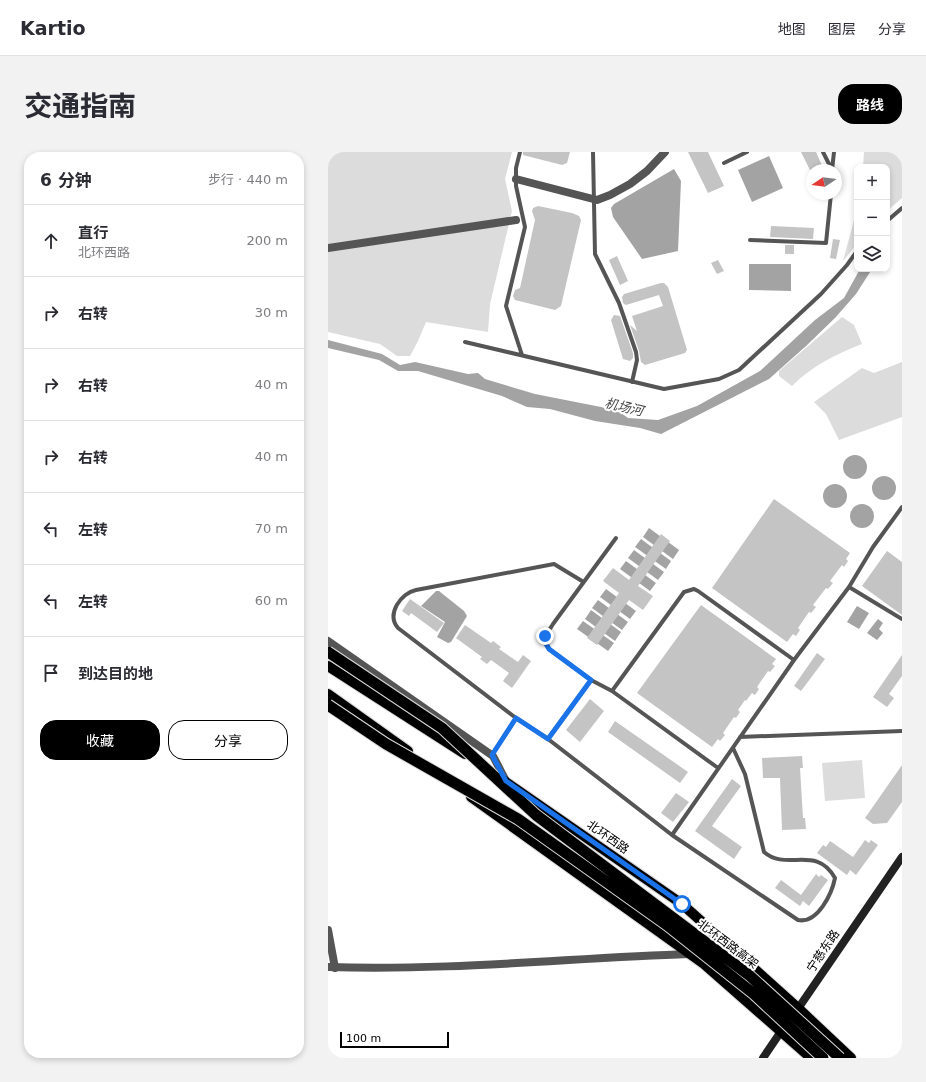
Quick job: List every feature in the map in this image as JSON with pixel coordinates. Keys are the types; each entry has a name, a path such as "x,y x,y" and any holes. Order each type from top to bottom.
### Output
{"highway":[{"name":"北环西路高架","path":"328,652 442,728 536,815 749,975 840,1058"},
{"name":"北环西路高架","path":"328,705 386,744 518,819 667,925 754,994 823,1058"}],"main road":[{"name":"北环西路","path":"328,666 506,781 682,904 851,1058"},
{"path":"328,694 704,964 811,1058"},
{"name":"宁慈东路","path":"763,1058 799,1009 902,857"}],"street":[{"path":"516,180 594,200 610,195 630,184 647,171 665,152"},
{"path":"328,248 516,220"},
{"path":"328,641 492,755 506,781"},
{"path":"328,930 331,968 484,966 624,956 689,954"}],"lane":[{"path":"520,152 516,186 525,227 506,306 522,355"},
{"path":"593,152 595,254 618,303 636,352 637,360 632,382"},
{"path":"724,163 747,152"},
{"path":"823,152 829,164"},
{"path":"833,164 834,152"},
{"path":"750,240 826,243 830,200"},
{"path":"890,219 902,208"},
{"path":"464,342 664,389 719,379 739,370 821,294 847,266 854,256"},
{"path":"672,835 794,660 849,587 873,547 902,507"},
{"path":"616,538 582,582 545,636 545,642 549,649 591,680 612,691 718,768"},
{"path":"582,582 554,564 410,591 394,608 394,620 398,628 516,718 548,739 672,835 798,920 808,919 816,915 833,890 835,878 829,868 814,860 777,859 764,852 745,774 733,748"},
{"path":"849,587 902,619"},
{"path":"612,691 684,592 688,590 698,591 794,660"},
{"path":"548,739 591,680"},
{"path":"492,755 516,718"},
{"path":"740,738 902,731"}],"shaded area":[{"path":"328,152 512,152 505,179 512,211 490,304 488,332 426,322 410,356 397,356 380,344 328,332"},
{"path":"864,152 902,152 902,198 890,208 890,164 863,164"},
{"path":"769,156 783,188 752,202 738,170"},
{"path":"674,169 681,181 678,251 642,259 613,217 611,208 614,204"},
{"path":"854,220 854,248 843,261"},
{"path":"749,264 791,264 791,291 749,290"},
{"path":"858,272 870,272 856,294 835,318 769,379 661,434 640,428 595,421 550,409 527,407 502,396 418,371 398,371 379,360 328,348 328,340 382,354 400,365 415,362 468,374 478,373 485,379 535,394 601,407 621,413 628,418 658,420 697,406 760,371 815,320 844,298"},
{"path":"842,317 854,325 862,344 825,361 808,372 792,386 779,376 779,371"},
{"path":"902,362 902,417 839,440 826,414 814,402 862,368 874,373"},
{"path":"855,455 863,459 867,467 863,475 855,479 847,475 843,467 847,459"},
{"path":"884,476 892,480 896,488 892,496 884,500 876,496 872,488 876,480"},
{"path":"835,484 843,488 847,496 843,504 835,508 827,504 823,496 827,488"},
{"path":"862,504 870,508 874,516 870,524 862,528 854,524 850,516 854,508"},
{"path":"649,528 679,550 673,559 643,537"},
{"path":"641,539 671,561 666,569 635,547"},
{"path":"634,550 664,572 658,580 628,558"},
{"path":"626,561 656,583 650,591 620,569"},
{"path":"606,589 636,611 630,619 600,597"},
{"path":"436,591 439,591 464,611 467,616 451,642 448,643 437,637 445,622 421,606"},
{"path":"598,600 628,622 622,630 592,608"},
{"path":"857,606 869,613 859,629 847,622"},
{"path":"591,610 621,632 615,641 585,619"},
{"path":"878,619 883,623 879,629 883,633 877,640 867,633"},
{"path":"583,621 614,643 608,651 577,629"},
{"path":"862,760 865,798 825,801 822,763"}],"building":[{"path":"523,152 570,152 567,163 562,165 523,155"},
{"path":"688,152 708,152 724,186 708,193"},
{"path":"801,152 816,152 821,164 807,164"},
{"path":"538,206 572,213 579,216 581,220 561,306 555,310 515,300 513,296 515,290 520,288 535,220 532,211 533,208"},
{"path":"771,226 814,228 813,239 770,237"},
{"path":"833,239 840,240 836,259 830,258"},
{"path":"785,245 794,245 794,254 785,254"},
{"path":"617,256 628,281 620,285 609,260"},
{"path":"718,260 724,271 717,274 711,263"},
{"path":"664,283 668,287 687,350 685,353 645,365 641,362 639,351 630,325 637,331 632,316 663,306 659,295 626,305 623,303 622,297 624,294"},
{"path":"614,315 620,316 633,353 633,358 630,361 623,359 611,320"},
{"path":"774,499 850,553 846,559 848,561 844,567 842,565 830,581 833,583 828,589 826,588 813,605 816,607 811,613 809,612 798,628 800,630 796,636 793,634 787,642 712,588"},
{"path":"661,534 670,541 638,586 653,596 643,610 629,600 597,645 587,638 619,593 603,581 613,568 629,580"},
{"path":"887,551 902,562 902,615 862,586"},
{"path":"410,599 444,623 437,632 411,613 409,616 402,611"},
{"path":"701,605 776,659 772,664 775,666 770,672 768,671 757,687 759,689 755,695 752,693 746,701 745,700 738,710 740,712 736,718 734,717 723,733 725,735 720,741 718,739 712,747 637,693"},
{"path":"465,625 491,643 493,641 501,647 499,649 518,662 523,655 531,661 512,688 503,681 509,673 491,660 487,664 480,659 482,657 456,638"},
{"path":"817,653 825,659 801,691 794,686"},
{"path":"902,655 902,676 889,694 894,698 887,707 873,697"},
{"path":"590,699 604,711 580,742 566,730"},
{"path":"615,721 688,772 680,783 608,732"},
{"path":"802,756 803,768 800,768 803,818 805,818 806,829 782,830 780,778 763,778 762,758"},
{"path":"902,765 902,802 887,823 873,824 865,818"},
{"path":"732,779 741,786 712,826 742,847 734,859 695,831"},
{"path":"676,793 689,802 673,822 661,813"},
{"path":"865,840 869,843 871,840 878,845 856,875 850,870 847,875 817,853 823,845 826,847 830,841 853,857"},
{"path":"816,874 819,877 821,875 828,880 809,906 803,901 800,906 775,888 781,880 801,895"}],"route":[{"path":"545,636 545,642 549,649 591,680 548,739 516,718 492,755 506,781 682,904"}],"water label":[{"name":"机场河","path":"624,407"}]}
